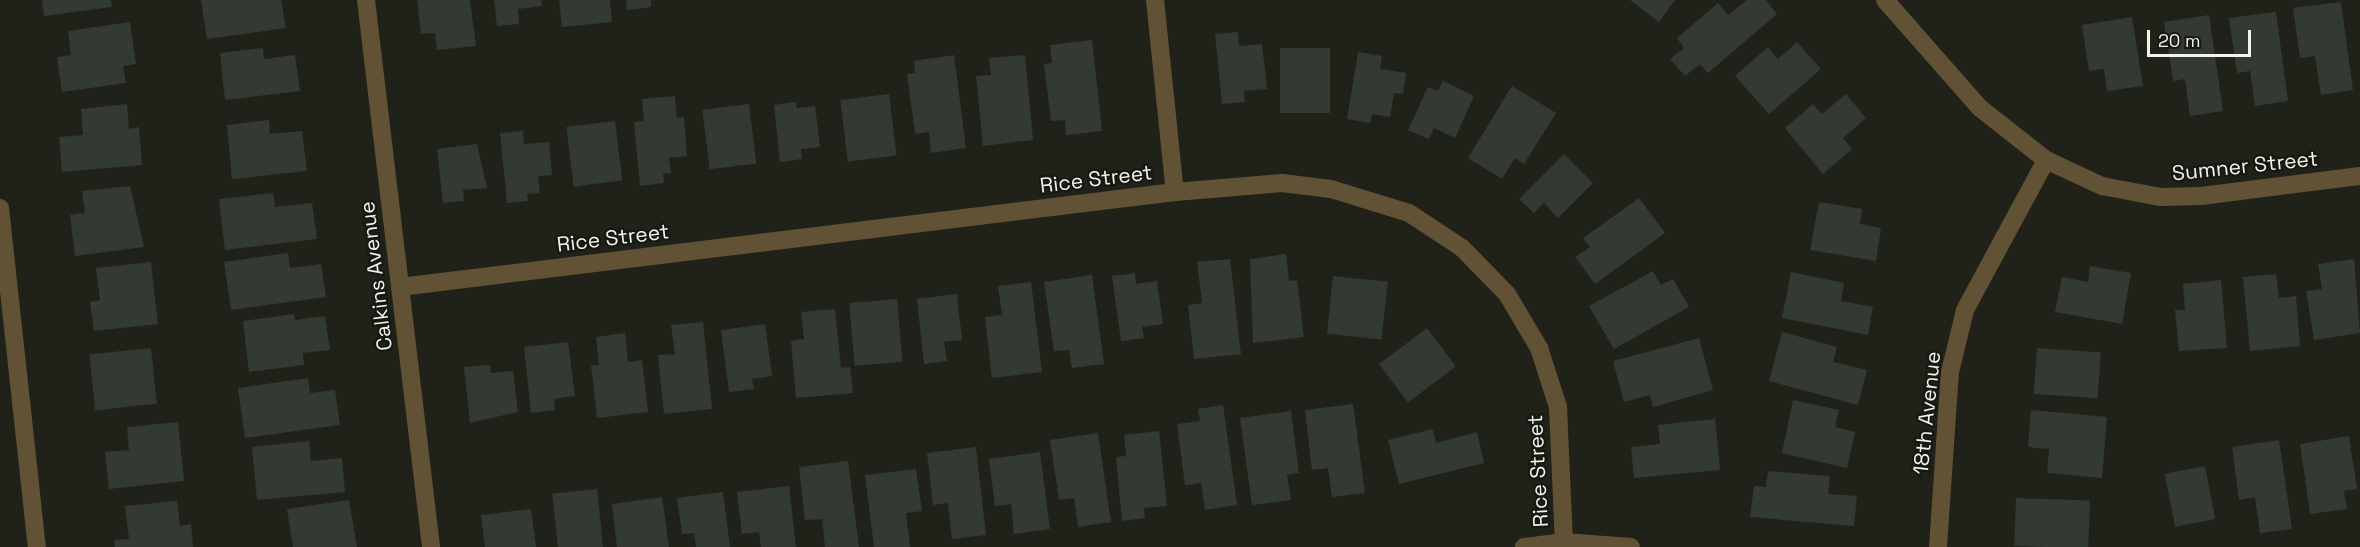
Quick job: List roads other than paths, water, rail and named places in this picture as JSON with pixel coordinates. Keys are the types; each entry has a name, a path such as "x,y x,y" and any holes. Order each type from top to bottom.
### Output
{"street":[{"name":"Calkins Avenue","path":"366,0 431,547"},
{"path":"1155,0 1175,192"},
{"name":"Sumner Street","path":"1885,0 1980,108 2046,160 2102,186 2161,197 2360,176"},
{"name":"18th Avenue","path":"1938,547 1950,372 1965,310 2046,160"},
{"name":"Rice Street","path":"400,287 1175,192 1282,183 1331,189 1409,213 1462,248 1507,294 1539,348 1558,407 1564,542"},
{"path":"0,208 37,547"},
{"path":"1524,547 1564,542 1631,547"}]}
